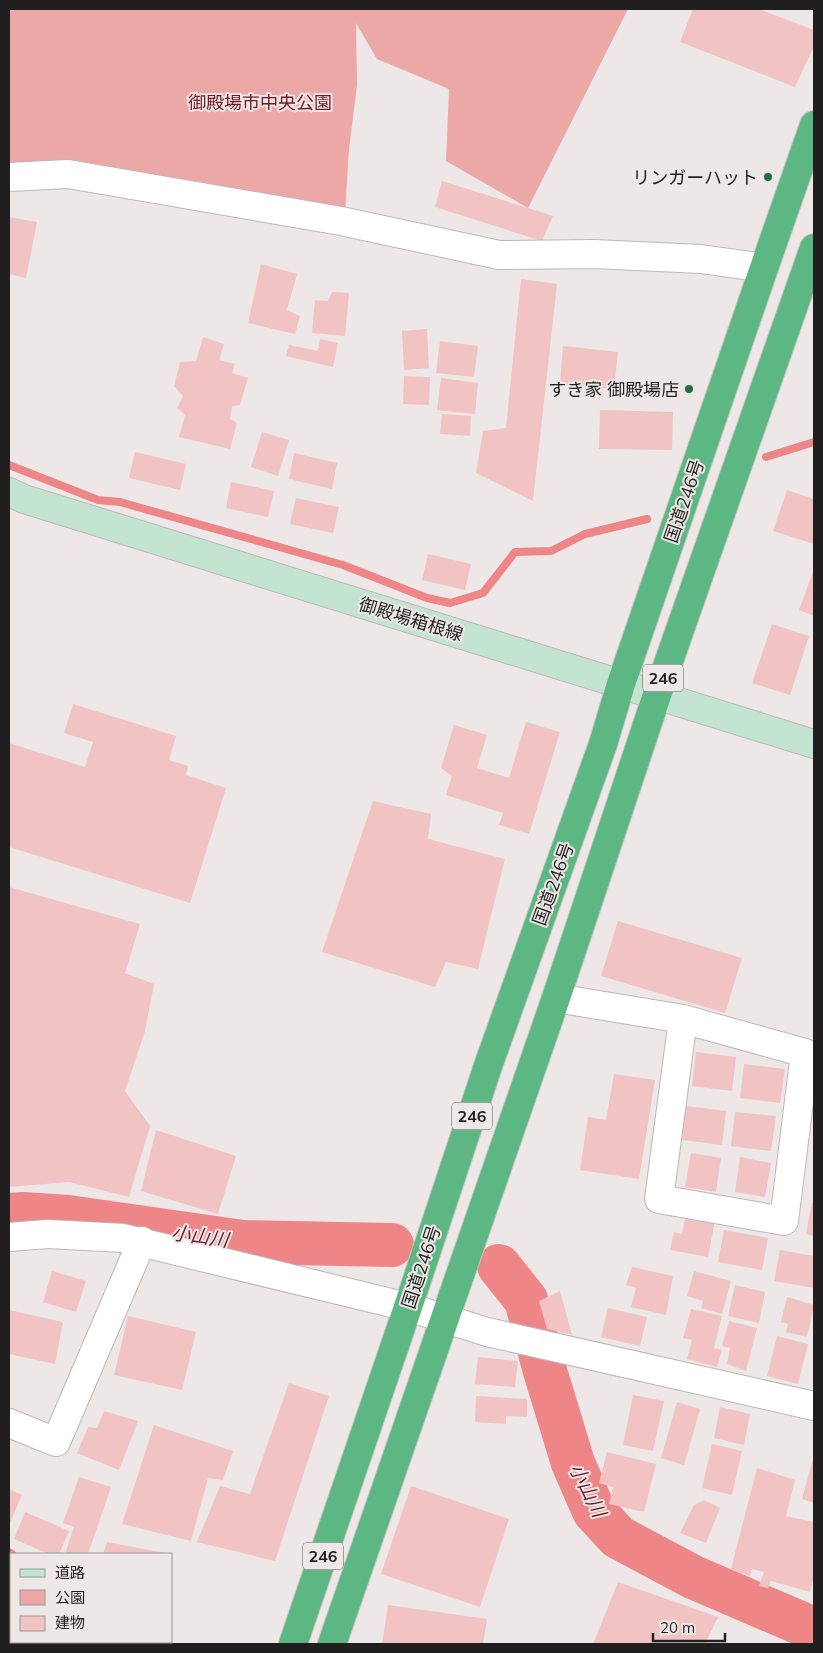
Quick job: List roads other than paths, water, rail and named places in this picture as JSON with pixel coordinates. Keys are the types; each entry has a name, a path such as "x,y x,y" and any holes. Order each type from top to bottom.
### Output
{"highway":[{"name":"国道246号","path":"293,1644 488,1066 603,744 621,684 814,125"},
{"name":"246","path":"332,1644 556,998 657,695 809,280 814,248"}],"main road":[{"name":"御殿場箱根線","path":"9,492 24,499 197,554 814,744"}],"street":[{"path":"9,177 68,174 341,221 498,255 594,254 701,259 764,268"},
{"path":"556,998 683,1019 805,1053 784,1221 659,1199 683,1019"},
{"path":"9,1238 48,1234 123,1238 142,1241 408,1307 487,1332 814,1406"},
{"path":"9,1422 56,1442 142,1241"}],"waterway":[{"path":"766,457 814,442"},
{"path":"9,465 98,500 120,502 343,565 427,598 450,603 483,593 515,552 551,551 585,534 647,519"},
{"name":"小山川","path":"9,1215 68,1217 243,1242 392,1245"},
{"name":"小山川","path":"499,1266 526,1300 573,1463 594,1511 618,1537 693,1577 814,1629"}],"place":[{"name":"リンガーハット","path":"768,177"},
{"name":"すき家 御殿場店","path":"689,389"}],"park label":[{"name":"御殿場市中央公園","path":"260,102"}]}
